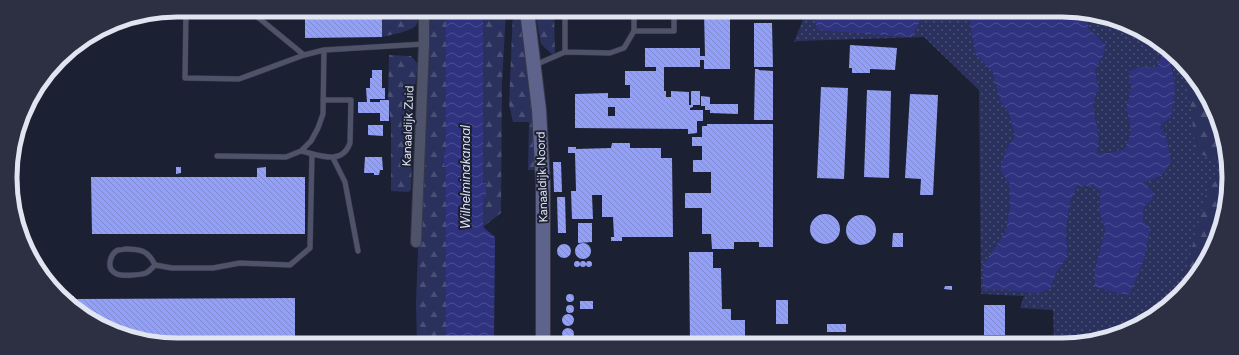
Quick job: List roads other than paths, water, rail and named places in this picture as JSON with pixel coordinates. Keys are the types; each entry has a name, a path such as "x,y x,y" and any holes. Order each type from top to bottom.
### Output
{"street":[{"name":"Kanaaldijk Zuid","path":"416,242 424,17"},
{"name":"Kanaaldijk Noord","path":"528,17 539,110 543,183 543,338"}],"lane":[{"path":"186,17 185,78 239,79 324,50 424,44"},
{"path":"257,17 304,56"},
{"path":"565,17 565,52"},
{"path":"534,66 565,52 610,53 624,48 634,31 634,17"},
{"path":"634,31 674,31 674,17"},
{"path":"217,156 286,157 301,151 311,141 323,114 324,50"},
{"path":"301,151 333,158 344,153 348,149 350,143 351,100 323,100"},
{"path":"155,265 147,252 132,249 117,250 112,255 110,262 111,269 115,274 122,275 144,274 155,265 172,268 213,268 240,263 290,265 310,248 312,154"},
{"path":"333,158 345,182 358,251"}],"water":[{"name":"Wilhelminakanaal","path":"446,17 483,17 483,186 484,183 486,183 486,197 484,197 483,194 483,227 495,237 494,338 446,338 446,166 444,166 444,151 446,153"},
{"path":"817,17 922,17 912,37 818,30 815,21"},
{"path":"969,17 1072,17 1086,19 1089,29 1106,45 1103,56 1095,71 1099,88 1093,103 1099,139 1097,153 1108,153 1125,149 1131,130 1126,107 1131,88 1128,71 1140,67 1157,67 1162,53 1171,60 1175,86 1171,117 1160,126 1166,137 1171,162 1161,176 1144,183 1153,192 1152,200 1144,207 1143,220 1150,227 1143,262 1129,295 1095,287 1095,268 1105,230 1099,211 1100,191 1092,186 1078,186 1070,202 1066,233 1068,257 1056,273 1051,288 1037,293 1009,290 983,290 983,262 986,261 1006,230 1010,205 1010,184 1000,170 1006,150 1015,136 1009,114 1000,101 992,71 975,54"}]}
